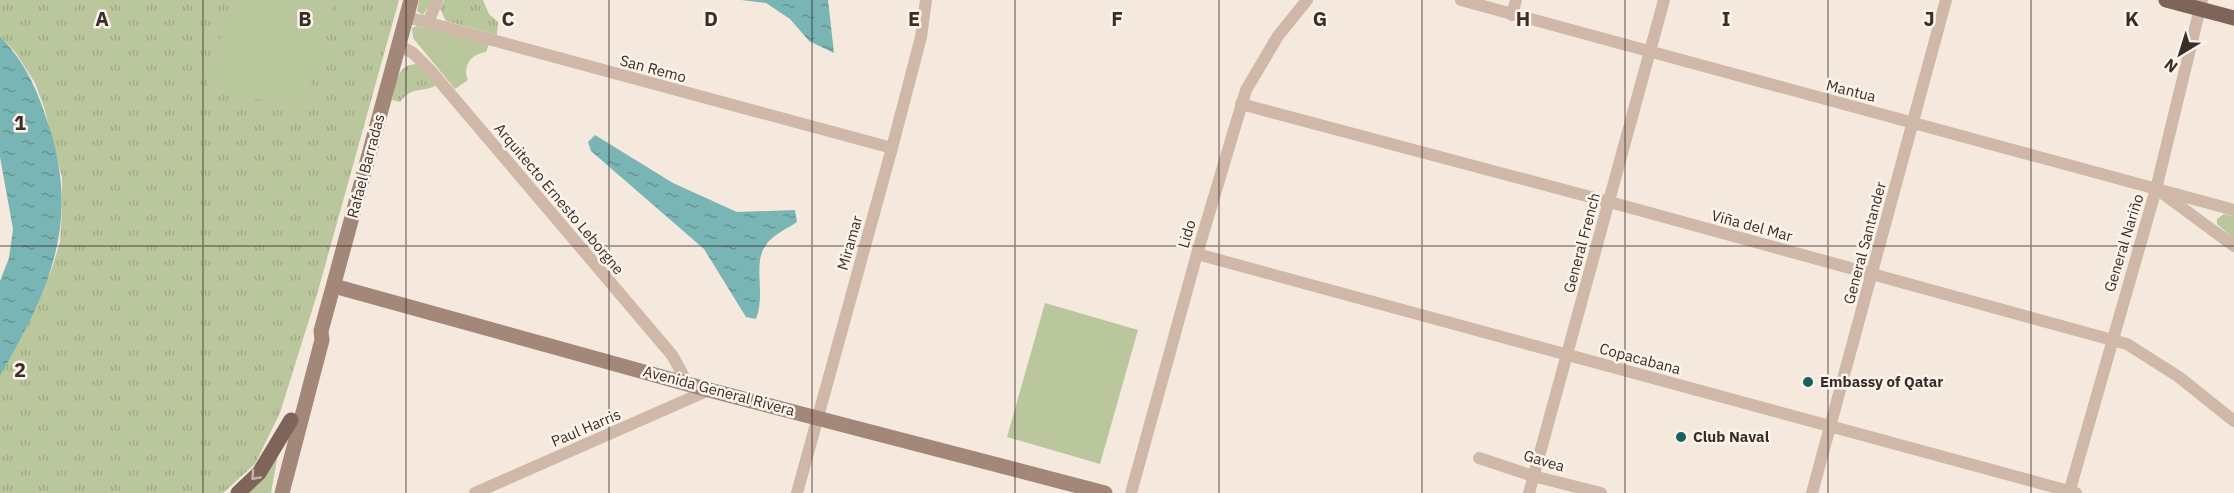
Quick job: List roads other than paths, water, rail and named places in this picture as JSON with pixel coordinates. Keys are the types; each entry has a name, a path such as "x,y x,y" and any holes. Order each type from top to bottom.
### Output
{"main road":[{"name":"Rafael Barradas","path":"282,493 322,340 321,331 411,0"},
{"path":"2166,0 2201,4 2234,18"},
{"name":"Avenida General Rivera","path":"334,286 709,390 1106,493"},
{"name":"Rafael Barradas","path":"274,493 291,420 315,338 321,331"},
{"path":"238,493 259,473 291,420"}],"street":[{"path":"428,23 437,0"},
{"name":"Miramar","path":"796,493 892,148 921,37 926,0"},
{"name":"Lido","path":"1131,493 1241,105 1259,65 1308,0"},
{"name":"Mantua","path":"1461,0 2234,210"},
{"path":"1512,15 1516,0"},
{"name":"General French","path":"1529,493 1664,0"},
{"name":"General Santander","path":"1812,493 1946,0"},
{"name":"General Nariño","path":"2071,492 2111,340 2156,189 2201,4"},
{"name":"San Remo","path":"406,17 892,148"},
{"name":"Arquitecto Ernesto Leborgne","path":"399,45 413,53 430,70 672,355 683,382"},
{"name":"Viña del Mar","path":"1241,105 2127,344 2159,364 2234,421"},
{"path":"2156,189 2234,246"},
{"name":"Copacabana","path":"1197,254 2071,492"},
{"name":"Paul Harris","path":"475,493 709,390"},
{"name":"Gavea","path":"1479,458 1533,476 1601,493"}],"water":[{"path":"741,0 828,0 834,53 809,41 790,19 766,3"},
{"path":"0,36 24,67 40,100 58,161 62,195 60,226 45,286 0,376 0,281 9,258 13,229 0,157"},
{"path":"595,135 673,183 737,212 795,210 797,222 772,238 763,249 759,267 760,298 756,319 746,317 704,249 591,151 588,142"}],"place":[{"name":"Embassy of Qatar","path":"1808,382"},
{"name":"Club Naval","path":"1681,437"}]}
